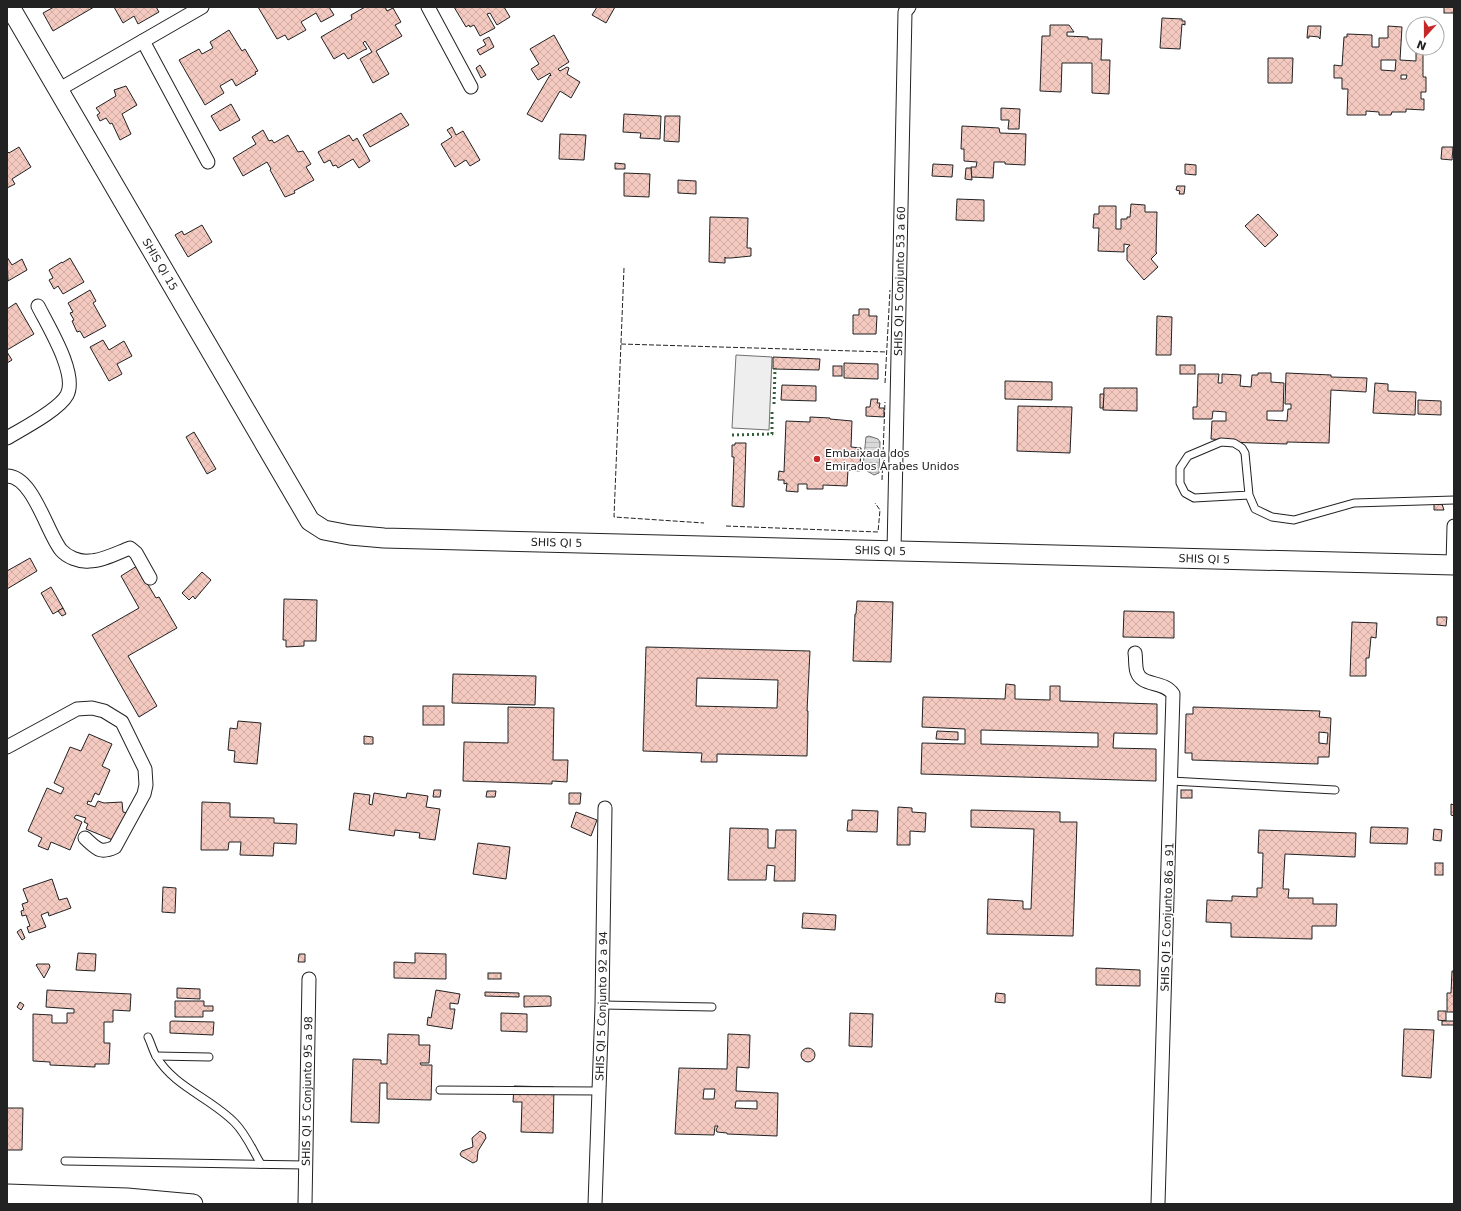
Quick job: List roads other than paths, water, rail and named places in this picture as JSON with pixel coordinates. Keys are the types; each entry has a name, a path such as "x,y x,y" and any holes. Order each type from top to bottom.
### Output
{"street":[{"name":"SHIS QI 15","path":"10,7 310,521"},
{"path":"58,90 202,7"},
{"path":"428,7 471,87"},
{"name":"SHIS QI 5 Conjunto 53 a 60","path":"894,551 907,9"},
{"path":"144,41 208,162"},
{"path":"7,438 57,407 68,394 70,381 67,363 38,306"},
{"path":"7,476 12,476 22,482 31,494 61,551 74,559 89,562 130,548 136,553 150,578"},
{"name":"SHIS QI 5","path":"310,521 324,530 350,535 384,538 1453,565"},
{"path":"1453,565 1454,526"},
{"name":"SHIS QI 5 Conjunto 86 a 91","path":"1135,653 1137,672 1142,679 1170,689 1173,694 1158,1204"},
{"path":"7,747 77,709 92,708 104,711 122,722 145,769 146,784 144,794 115,847 101,851 85,838"},
{"name":"SHIS QI 5 Conjunto 92 a 94","path":"595,1204 602,1005 605,808"},
{"name":"SHIS QI 5 Conjunto 95 a 98","path":"305,1204 308,979"},
{"path":"7,1194 193,1204"}],"lane":[{"path":"1249,495 1194,498 1185,493 1180,483 1180,468 1188,456 1221,442 1234,443 1242,448 1245,453 1249,495 1255,509 1272,517 1294,520 1354,503 1454,500"},
{"path":"1171,781 1335,790"},
{"path":"602,1005 712,1007"},
{"path":"148,1037 156,1056 165,1068 179,1082 215,1105 236,1124 261,1164"},
{"path":"156,1056 209,1057"},
{"path":"440,1090 599,1091"},
{"path":"65,1161 306,1165"}],"place":[{"name":"Embaixada dos Emirados Árabes Unidos","path":"817,459"}]}
